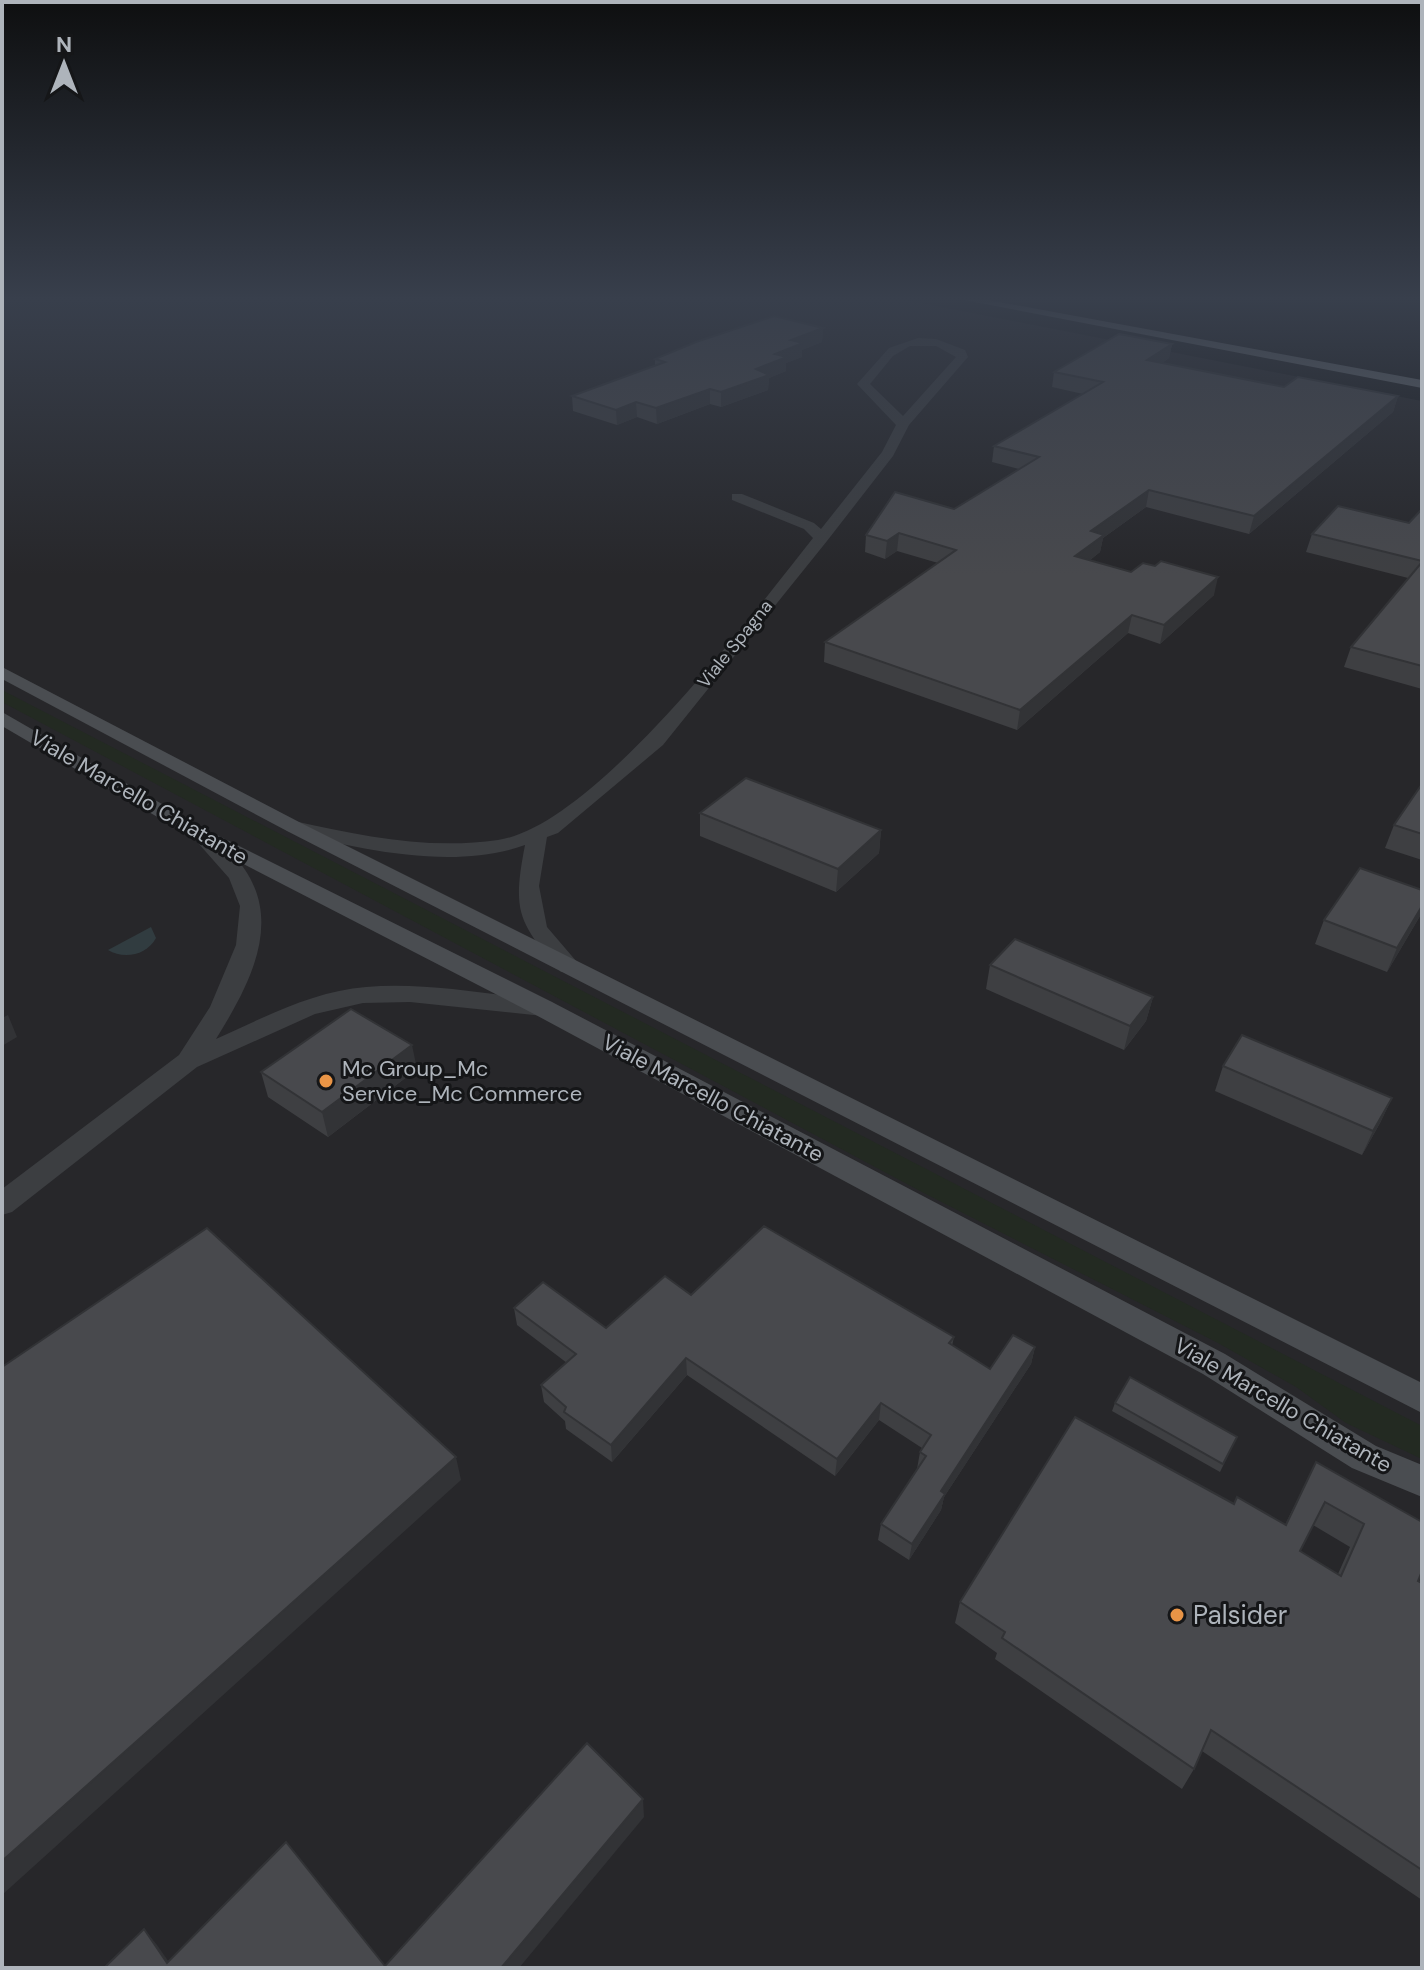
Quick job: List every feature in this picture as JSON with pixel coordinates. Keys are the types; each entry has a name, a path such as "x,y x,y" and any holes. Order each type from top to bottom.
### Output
{"street":[{"name":"Viale Spagna","path":"870,391 903,424"},
{"name":"Viale Spagna","path":"294,827 379,846 444,849 503,846 551,829 656,741 822,538 888,453 903,424 933,391"},
{"path":"737,497 809,526 822,538"},
{"name":"Viale Marcello Chiatante","path":"2,672 294,827 1422,1399"},
{"name":"Viale Marcello Chiatante","path":"2,718 202,835 543,1008 1214,1364 1364,1457 1422,1481"},
{"path":"188,1061 217,1022 228,1000 252,905 234,870 202,835"},
{"path":"537,836 528,886 536,929 569,967"},
{"path":"2,1204 188,1061 308,1008 363,995 457,997 543,1008"}],"shaded area":[{"path":"2,391 1371,391 1422,401 1422,1968 2,1968"},
{"path":"2,690 1422,1426 1422,1459 1346,1423 1296,1387 1218,1343 922,1192 2,702"},
{"path":"151,927 156,938 141,952 121,955 108,950"}],"building":[{"path":"586,391 705,391 656,408 636,402 616,410 572,396"},
{"path":"1088,391 1371,391 1398,396 1254,516 1149,490 1091,531 1104,535 1075,556 1131,572 1143,563 1155,566 1161,561 1218,577 1164,625 1132,615 1020,710 825,642 956,550 899,533 887,541 866,535 895,492 954,509 1039,457 994,446"},
{"path":"1338,506 1409,523 1422,509 1422,561 1312,534"},
{"path":"1422,562 1422,666 1351,647"},
{"path":"746,778 881,830 838,869 700,813"},
{"path":"1422,784 1422,834 1394,825"},
{"path":"1360,868 1422,890 1422,906 1397,948 1324,920"},
{"path":"1015,939 1153,997 1130,1026 990,965"},
{"path":"351,1009 412,1045 322,1112 261,1072"},
{"path":"1242,1035 1392,1098 1373,1131 1223,1066"},
{"path":"764,1226 954,1337 949,1343 990,1369 1013,1335 1035,1347 941,1491 945,1494 912,1544 881,1524 926,1456 920,1452 931,1435 881,1403 837,1459 686,1358 611,1445 564,1412 566,1407 541,1385 576,1354 514,1308 543,1282 606,1328 665,1276 691,1295"},
{"path":"207,1228 456,1457 2,1861 2,1367"},
{"path":"1130,1377 1237,1437 1223,1464 1115,1403"},
{"path":"1075,1417 1234,1504 1237,1497 1286,1525 1316,1462 1422,1522 1422,1571 1418,1581 1422,1583 1422,1870 1211,1730 1194,1769 1002,1638 1005,1632 960,1602","holes":["1325,1502 1364,1524 1341,1576 1300,1551"]},
{"path":"587,1743 643,1799 501,1968 104,1968 144,1929 167,1963 286,1842 385,1966"}],"place":[{"name":"Mc Group_Mc Service_Mc Commerce","path":"326,1081"},
{"name":"Palsider","path":"1177,1615"}]}
